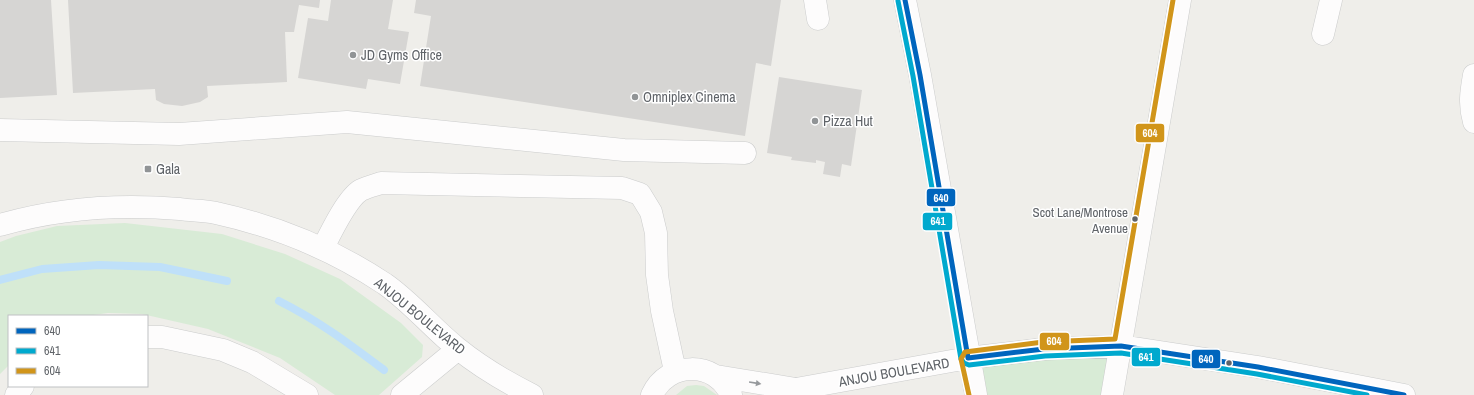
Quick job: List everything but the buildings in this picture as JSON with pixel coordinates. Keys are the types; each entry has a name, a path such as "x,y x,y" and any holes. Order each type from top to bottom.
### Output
{"street":[{"path":"905,0 920,75 968,358 976,395"},
{"path":"1112,395 1180,0"},
{"path":"1323,34 1331,0"},
{"path":"1474,75 1470,93 1470,108 1474,122"},
{"path":"0,130 179,134 347,122 624,150 745,153"},
{"path":"323,248 332,229 346,206 359,191 382,183 622,188 640,194 651,212 656,233 657,275 662,311 676,371 666,376 651,394"},
{"name":"ANJOU BOULEVARD","path":"0,225 22,218 105,207 154,207 215,213 272,229 323,248 386,285 409,303 458,349 532,395"},
{"path":"148,336 162,336 223,350 252,362 307,395"},
{"name":"ANJOU BOULEVARD","path":"676,371 690,368 704,370 716,376 790,392 968,358 1044,349 1121,346 1258,367 1404,395"},
{"path":"402,395 458,349"},
{"name":"ANJOU BOULEVARD","path":"716,376 724,384 731,395"},
{"path":"16,395 22,387"}],"green space":[{"path":"125,223 222,234 285,254 340,279 401,323 423,345 422,357 379,395 335,395 280,358 208,329 142,314 108,313 93,315 8,315 8,366 0,374 0,242 16,236 57,226"},
{"path":"1121,346 1115,395 976,395 968,358"},
{"path":"687,386 704,386 717,395 676,395"}],"waterway":[{"path":"0,280 42,269 99,265 160,267 227,281"},
{"path":"279,301 346,342 384,370"}],"transit line":[{"name":"640","path":"905,0 920,75 968,358 1044,349 1121,346 1258,367 1404,395"},
{"name":"604","path":"969,395 961,359 965,352 1043,342 1115,339 1173,0"},
{"name":"641","path":"898,1 913,76 961,359 964,363 969,365 1045,356 1121,353 1257,374 1367,395"}],"place":[{"name":"JD Gyms Office","path":"353,55"},
{"name":"Omniplex Cinema","path":"635,97"},
{"name":"Pizza Hut","path":"815,121"},
{"name":"Gala","path":"148,169"},
{"name":"Scot Lane/Montrose Avenue","path":"1135,219"}]}
